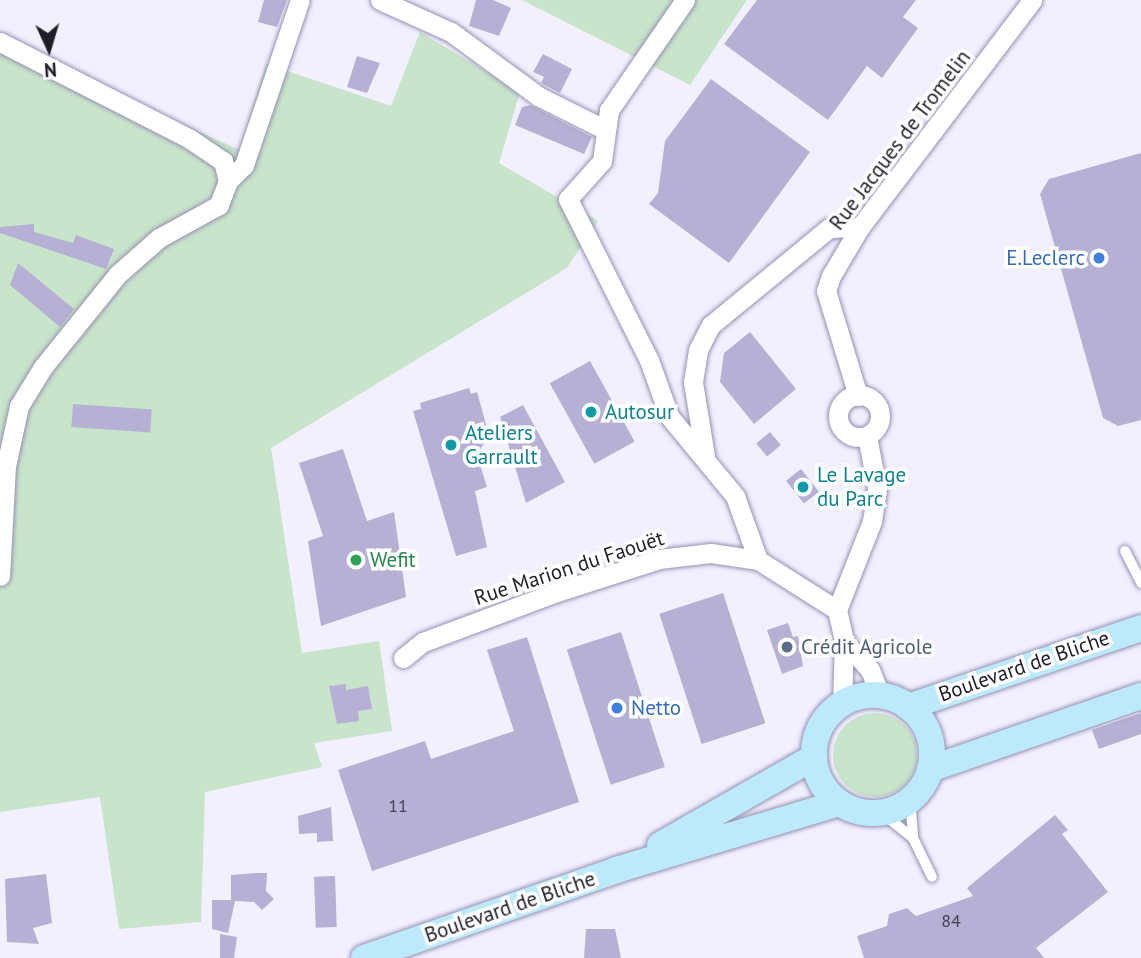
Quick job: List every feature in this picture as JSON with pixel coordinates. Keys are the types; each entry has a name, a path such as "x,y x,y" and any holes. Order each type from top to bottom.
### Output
{"main road":[{"name":"Boulevard de Bliche","path":"908,707 1141,628"},
{"path":"880,695 908,707 929,735 930,769 911,800 882,813 853,810 839,803 821,783 814,757 820,726 842,704 880,695"},
{"path":"930,769 1141,696"},
{"name":"Boulevard de Bliche","path":"616,870 814,757"},
{"name":"Boulevard de Bliche","path":"364,958 616,870 839,803"}],"street":[{"path":"0,576 6,466 19,406 43,367 118,274 159,238 219,205 228,181 244,164 300,0"},
{"path":"380,0 451,32 538,96 606,130"},
{"path":"685,0 609,110 602,161 568,199 649,360 669,416 735,496 758,560"},
{"name":"Rue Jacques de Tromelin","path":"858,396 826,291 860,227 1032,0"},
{"path":"0,43 179,132 223,160 228,181"},
{"path":"705,457 693,382 698,350 711,325 829,228 860,227"},
{"path":"858,396 871,399 879,410 878,425 867,436 849,435 839,421 842,404 858,396"},
{"path":"842,704 844,641 836,610 872,521 877,488 867,436"},
{"name":"Rue Marion du Faouët","path":"402,658 423,642 659,559 711,553 758,560 836,610"},
{"path":"844,641 870,670 880,695"}],"lane":[{"path":"1125,551 1141,583"},
{"path":"911,800 913,838 932,877"},
{"path":"882,813 913,838"}],"green space":[{"path":"522,0 747,0 690,85"},
{"path":"420,32 520,92 499,163 598,221 567,268 271,448 302,653 379,641 392,731 314,743 322,767 205,792 201,922 119,929 100,797 0,812 0,33 101,88 240,150 266,64 391,106"},
{"path":"875,713 891,716 905,725 914,739 917,755 914,771 905,785 891,794 875,797 859,794 845,785 836,771 833,755 836,739 845,725 859,716"}],"building":[{"path":"264,0 287,0 277,27 258,22"},
{"path":"476,0 493,0 511,8 499,36 469,26"},
{"path":"757,0 916,0 903,17 918,28 882,78 867,66 828,120 724,44"},
{"path":"543,54 572,69 560,93 541,83 544,77 533,72"},
{"path":"357,56 380,63 367,93 347,87"},
{"path":"711,79 810,152 729,263 649,204 658,193 665,141"},
{"path":"530,105 592,137 584,154 515,125 522,107"},
{"name":"E.Leclerc","path":"1141,153 1141,420 1118,426 1103,418 1040,194 1049,179"},
{"path":"34,224 34,232 73,243 76,235 114,249 106,269 0,233 0,227"},
{"path":"18,263 74,309 60,327 10,285"},
{"path":"750,332 796,389 754,424 720,382 724,353"},
{"name":"Autosur","path":"590,361 635,441 594,464 550,383"},
{"name":"Ateliers Garrault","path":"469,388 471,394 477,392 489,435 477,455 487,487 475,491 487,547 456,556 413,411 421,409 420,403"},
{"path":"73,404 152,410 150,432 71,427"},
{"path":"523,405 565,482 526,503 500,417"},
{"path":"770,432 781,445 767,457 756,444"},
{"name":"Wefit","path":"343,449 367,521 394,512 406,597 321,626 308,541 323,536 299,463"},
{"name":"Le Lavage du Parc","path":"801,469 819,492 804,504 786,481"},
{"path":"723,593 765,723 702,744 659,614"},
{"name":"Crédit Agricole","path":"788,623 793,637 798,636 803,666 782,674 767,630"},
{"name":"Netto","path":"621,632 665,767 611,785 567,650"},
{"path":"527,637 579,802 372,871 338,770 425,741 431,759 514,731 487,650"},
{"path":"346,684 346,690 368,686 372,709 358,711 359,721 337,724 329,686"},
{"path":"1141,713 1141,734 1099,749 1092,730"},
{"path":"331,807 333,841 317,842 317,833 299,834 298,816"},
{"path":"1055,815 1068,830 1062,834 1108,892 1036,948 1044,958 864,958 857,936 887,926 889,914 907,908 916,916 973,896 967,888"},
{"path":"267,873 266,891 274,899 262,910 254,902 235,901 228,933 212,929 212,900 231,900 231,875"},
{"path":"46,874 52,923 33,928 39,944 7,942 5,879"},
{"path":"335,876 337,927 316,928 314,877"},
{"path":"586,929 615,929 621,958 584,958"},
{"path":"220,934 237,937 234,958 220,958"}],"place":[{"name":"E.Leclerc","path":"1099,258"},
{"name":"Autosur","path":"591,412"},
{"name":"Ateliers Garrault","path":"451,445"},
{"name":"Le Lavage du Parc","path":"803,487"},
{"name":"Wefit","path":"356,560"},
{"name":"Crédit Agricole","path":"787,647"},
{"name":"Netto","path":"617,708"}]}
